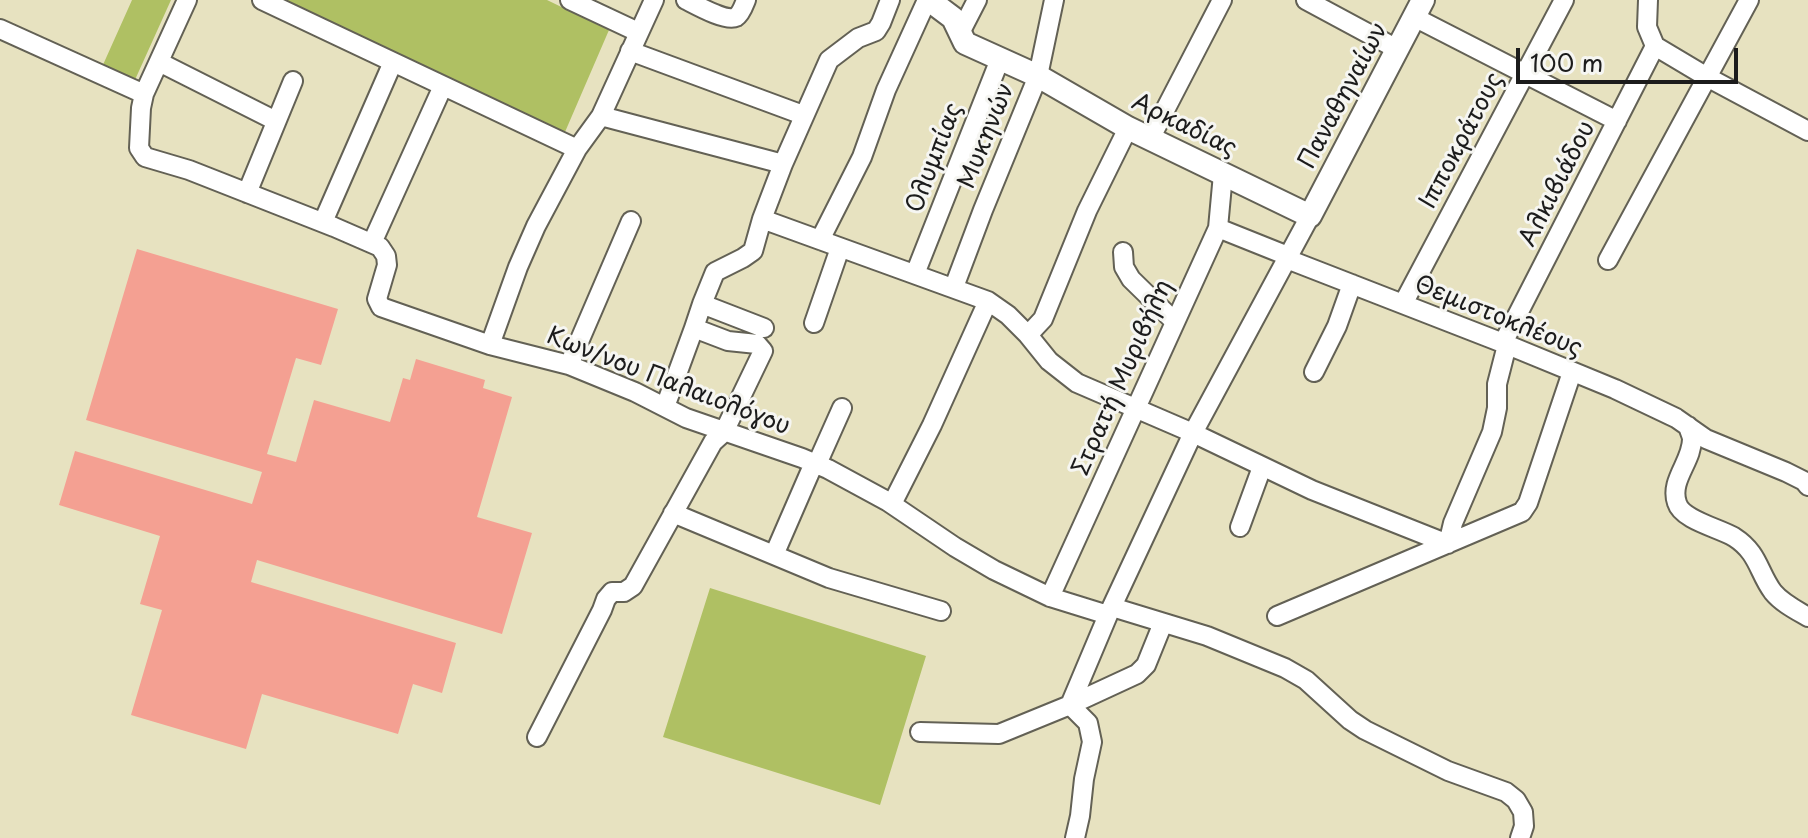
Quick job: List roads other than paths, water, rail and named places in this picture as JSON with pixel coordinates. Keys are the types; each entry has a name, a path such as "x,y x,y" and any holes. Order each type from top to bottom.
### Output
{"street":[{"path":"187,0 144,94 139,148 145,157 189,170 372,243 443,86"},
{"path":"570,0 638,32"},
{"path":"490,345 524,253 562,175 601,116 654,0"},
{"path":"686,0 732,18 737,17 746,0"},
{"path":"665,407 715,272 753,251 783,164 829,60 858,38 876,31 890,0"},
{"path":"820,240 862,157 886,90 928,0"},
{"name":"Αρκαδίας","path":"928,0 953,18 965,43 1038,76 1128,128 1310,216"},
{"path":"960,33 977,0"},
{"name":"Μυκηνών","path":"954,287 1038,76 1054,0"},
{"path":"1306,0 1397,49"},
{"name":"Ιπποκράτους","path":"1403,304 1564,0"},
{"path":"1648,0 1647,27 1655,46 1808,131"},
{"path":"1608,260 1749,0"},
{"path":"1150,139 1219,1"},
{"path":"270,2 577,149"},
{"path":"1418,9 1524,74 1617,121"},
{"name":"Παναθηναίων","path":"1310,216 1418,9"},
{"path":"0,29 144,94"},
{"name":"Αλκιβιάδου","path":"1448,544 1453,523 1492,432 1505,344 1655,46"},
{"path":"630,51 803,115"},
{"name":"Ολυμπίας","path":"915,274 1000,59"},
{"path":"159,62 276,121"},
{"path":"323,222 393,62"},
{"path":"247,193 293,81"},
{"path":"601,116 783,164"},
{"path":"1028,335 1043,319 1087,211 1128,128"},
{"name":"Στρατή Μυριβήλη","path":"1050,597 1218,228 1223,174"},
{"path":"1070,705 1193,433 1310,216"},
{"path":"762,219 988,301 1008,315 1049,361 1077,383 1335,500 1448,544"},
{"path":"569,365 631,221"},
{"name":"Θεμιστοκλέους","path":"1218,228 1660,410 1706,439 1804,481 1808,486"},
{"name":"Κων/νου Παλαιολόγου","path":"372,243 380,247 386,256 387,265 377,299 381,307 490,345 569,365 635,392 686,418 816,464 892,504 978,561 1050,597 1207,636 1285,668 1306,680 1350,720 1371,733 1448,771 1508,793 1523,812 1524,826 1520,838"},
{"path":"814,323 840,248"},
{"path":"1123,252 1124,267 1131,279 1175,322"},
{"path":"1314,372 1337,326 1352,284"},
{"path":"892,504 988,301"},
{"path":"702,304 764,328"},
{"path":"537,737 606,599 612,592 624,592 633,586 713,442 724,432 763,351 757,344 728,341 694,328"},
{"path":"1277,616 1517,515 1526,508 1572,372"},
{"path":"774,555 842,408"},
{"path":"1688,426 1692,439 1675,491 1675,501 1680,510 1734,537 1748,548 1773,591 1785,603 1808,617"},
{"path":"1240,527 1262,467"},
{"path":"673,513 829,578 941,611"},
{"path":"920,732 999,734 1070,705 1137,674 1146,665 1163,623"},
{"path":"1070,705 1088,723 1092,742 1075,838"}]}
